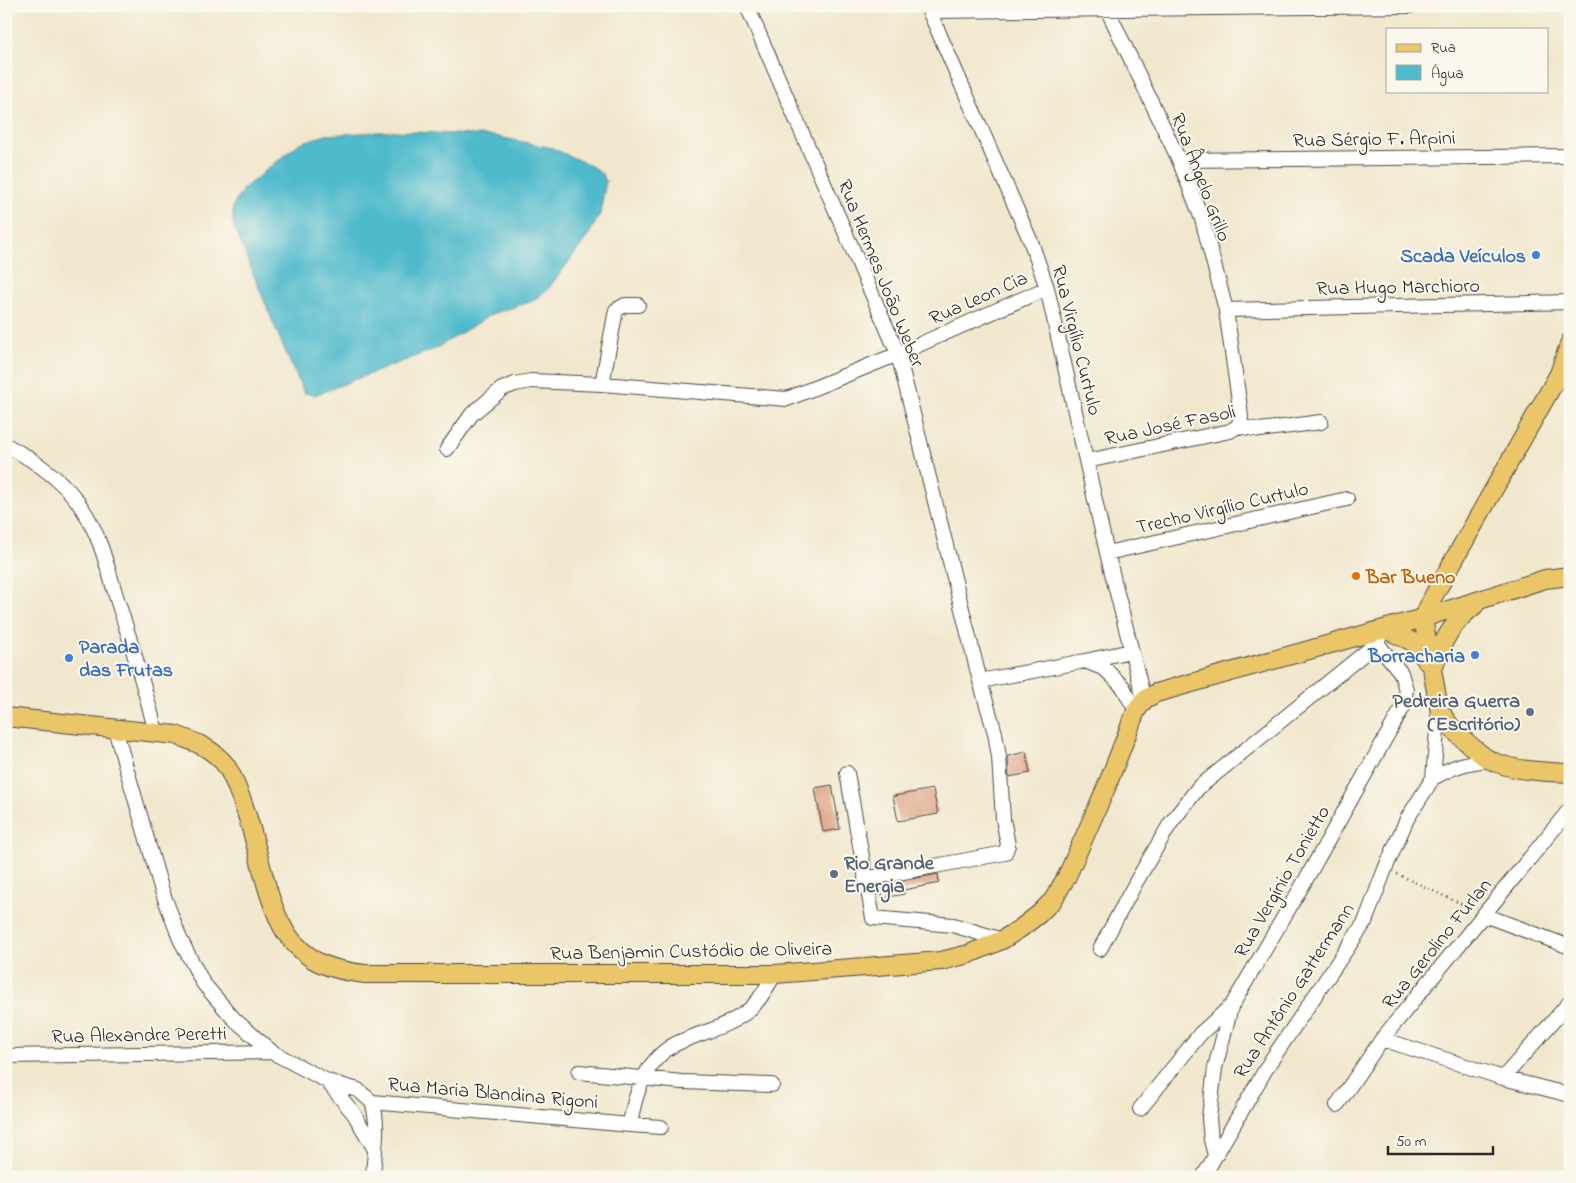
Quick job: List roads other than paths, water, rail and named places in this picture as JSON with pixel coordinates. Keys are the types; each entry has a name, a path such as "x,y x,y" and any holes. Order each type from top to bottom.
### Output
{"main road":[{"path":"1566,770 1509,766 1490,760 1456,734 1443,718 1439,708 1424,618 1434,595 1559,374 1570,342"},
{"path":"1140,706 1156,693 1381,636 1424,618 1536,581 1567,578"},
{"path":"1432,671 1440,647 1460,616 1482,600"},
{"path":"1381,636 1415,643 1432,671"},
{"name":"Rua Benjamin Custódio de Oliveira","path":"6,717 176,735 198,743 220,758 232,775 245,808 274,908 281,925 291,940 304,952 328,966 348,972 365,974 775,974 941,961 969,954 1002,940 1040,914 1053,900 1067,876 1140,706"}],"street":[{"name":"Rua Hermes João Weber","path":"747,6 898,354 980,681 995,733 999,756 1002,819 1008,845 1005,852 866,879"},
{"path":"928,9 1410,6"},
{"name":"Rua Virgílio Curtulo","path":"928,9 1031,242 1047,288 1131,651 1140,706"},
{"name":"Rua Ângelo Grillo","path":"1107,9 1179,160 1202,219 1226,310 1240,408 1238,426"},
{"name":"Rua Sérgio F. Arpini","path":"1179,160 1570,156"},
{"name":"Rua Leon Cia","path":"602,384 787,400 898,354 1047,288"},
{"name":"Rua Hugo Marchioro","path":"1226,310 1570,302"},
{"path":"447,449 472,414 502,389 531,381 602,384 616,310 625,305 638,305"},
{"name":"Rua José Fasoli","path":"1087,462 1230,431 1238,426 1260,430 1321,422"},
{"path":"6,445 48,472 66,488 81,506 97,532 158,732"},
{"name":"Trecho Virgílio Curtulo","path":"1107,553 1346,499"},
{"path":"1100,949 1170,824 1198,788 1381,636"},
{"name":"Rua Vergínio Tonietto","path":"1214,1155 1209,1118 1214,1068 1231,1007 1305,881 1403,707 1406,690 1401,674 1381,636"},
{"path":"980,681 1131,651"},
{"path":"1085,661 1105,669 1140,706"},
{"name":"Rua Antônio Gattermann","path":"1202,1177 1270,1062 1365,922 1385,868 1407,820 1433,778 1439,708"},
{"name":"Rua Maria Blandina Rigoni","path":"114,728 162,891 180,939 203,983 234,1019 272,1052 327,1081 358,1090 372,1102 630,1125 661,1126"},
{"path":"1433,778 1452,767 1470,762 1490,760"},
{"path":"847,773 873,918 952,925 1002,940"},
{"name":"Rua Gerolino Furlan","path":"1337,1105 1382,1039 1570,809"},
{"path":"1484,916 1570,947"},
{"path":"630,1125 635,1098 642,1078 661,1054 679,1042 732,1022 756,1004 775,974"},
{"path":"1504,1078 1570,1002"},
{"path":"1140,1109 1201,1033 1231,1007"},
{"path":"1382,1039 1504,1078 1570,1095"},
{"name":"Rua Alexandre Peretti","path":"6,1056 272,1052"},
{"path":"579,1072 682,1082 772,1085"},
{"name":"Rua Maria Blandina Rigoni","path":"327,1081 354,1114 374,1148"},
{"path":"372,1102 376,1125 373,1177"}],"water":[{"path":"395,131 494,136 552,148 591,166 602,174 606,181 600,214 588,236 549,288 533,301 492,314 435,349 315,395 304,393 233,224 233,206 243,189 300,143 326,135"}],"place":[{"name":"Scada Veículos","path":"1536,255"},
{"name":"Bar Bueno","path":"1356,576"},
{"name":"Borracharia","path":"1475,655"},
{"name":"Parada das Frutas","path":"69,658"},
{"name":"Pedreira Guerra (Escritório)","path":"1530,712"},
{"name":"Rio Grande Energia","path":"834,874"}]}
